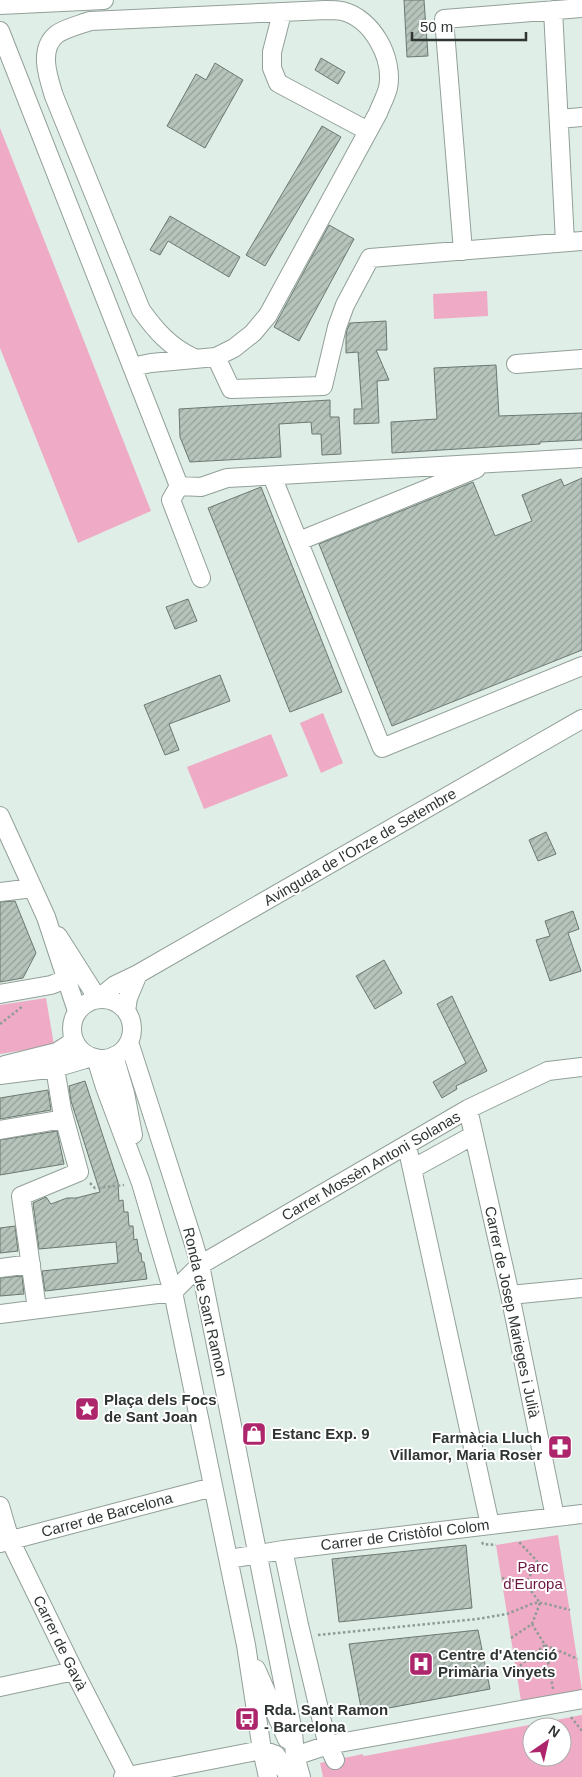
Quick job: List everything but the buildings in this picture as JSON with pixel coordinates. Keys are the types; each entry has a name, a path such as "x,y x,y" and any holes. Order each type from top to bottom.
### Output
{"street":[{"path":"0,5 104,0"},
{"path":"463,251 444,19 582,8"},
{"path":"216,357 231,389 323,386 337,327 345,305 370,258 574,241 558,119 553,10"},
{"path":"132,367 151,362 216,357 234,348 253,333 268,315 378,113 388,88 389,65 381,45 369,28 351,14 341,11 90,21 57,34 51,42 48,49 46,66 54,96 142,310 150,322 177,350 194,358"},
{"path":"282,13 272,52 272,68 278,83 368,131"},
{"path":"0,30 179,486"},
{"path":"558,119 582,117"},
{"path":"516,364 582,359"},
{"path":"179,486 200,487 227,478 582,458"},
{"path":"298,541 491,464"},
{"path":"272,476 382,748 582,666"},
{"path":"179,486 171,500 201,578"},
{"name":"Avinguda de l'Onze de Setembre","path":"98,999 115,985 138,974 582,719"},
{"path":"0,816 46,917 77,1011"},
{"path":"0,892 33,888"},
{"path":"46,917 98,999"},
{"path":"126,1011 128,998 138,974"},
{"path":"0,994 45,986 66,980"},
{"path":"101,1057 80,1050 74,1041 72,1026 77,1011 85,1003 98,999 112,1000 126,1011"},
{"name":"Ronda de Sant Ramon","path":"126,1011 132,1028 129,1042 200,1265 293,1732 295,1756"},
{"path":"0,1066 57,1052 74,1041"},
{"path":"0,1075 54,1068 121,1052 129,1042"},
{"name":"Ronda de Sant Ramon","path":"101,1057 125,1093 141,1182"},
{"name":"Ronda de Sant Ramon","path":"101,1057 105,1087 141,1182 173,1292 246,1645 268,1777"},
{"name":"Carrer Mossèn Antoni Solanas","path":"173,1292 200,1265 407,1146 468,1108 548,1071 582,1067"},
{"path":"37,1309 21,1196 79,1172 64,1118 54,1068"},
{"name":"Ronda de Sant Ramon","path":"133,1133 144,1089"},
{"name":"Carrer de Josep Marieges i Julià","path":"468,1108 510,1295 554,1517"},
{"path":"0,1130 64,1118"},
{"path":"412,1169 474,1135"},
{"path":"407,1146 490,1525"},
{"path":"0,1268 31,1264"},
{"path":"510,1295 582,1288"},
{"path":"0,1314 173,1292"},
{"name":"Carrer de Barcelona","path":"5,1541 213,1487"},
{"name":"Carrer de Gavà","path":"0,1506 5,1541 74,1671 125,1777"},
{"name":"Carrer de Cristòfol Colom","path":"229,1559 283,1550 582,1514"},
{"path":"283,1550 331,1752"},
{"name":"Ronda de Sant Ramon","path":"246,1645 295,1756 301,1777"},
{"path":"0,1688 74,1671"},
{"path":"295,1756 331,1752 582,1699"},
{"path":"125,1777 262,1750 276,1755 289,1777"}],"path":[{"path":"79,1172 95,1188 141,1182"},
{"path":"518,1541 536,1561 526,1584"},
{"path":"502,1578 526,1584 540,1603"},
{"path":"302,1636 477,1619 507,1614 534,1603 570,1610"},
{"path":"511,1638 532,1624 540,1603"},
{"path":"532,1624 545,1645 554,1695"},
{"path":"545,1645 578,1659"},
{"path":"516,1669 545,1645"},
{"path":"572,1718 582,1731"}],"green space":[{"path":"0,128 151,511 78,543 0,348"},
{"path":"487,291 488,316 434,319 433,294"},
{"path":"323,713 343,763 321,773 300,723"},
{"path":"271,734 288,776 204,809 187,767"},
{"path":"46,998 54,1045 0,1054 0,1005"},
{"name":"Parc d'Europa","path":"558,1535 582,1691 521,1701 496,1545"},
{"path":"582,1715 582,1777 323,1777 320,1763 522,1726 522,1767 572,1767 571,1717"}],"place":[{"name":"Plaça dels Focs de Sant Joan","path":"87,1409"},
{"name":"Estanc Exp. 9","path":"254,1434"},
{"name":"Farmàcia Lluch Villamor, Maria Roser","path":"560,1447"},
{"name":"Centre d'Atenció Primària Vinyets","path":"421,1664"},
{"name":"Rda. Sant Ramon - Barcelona","path":"247,1719"}]}
